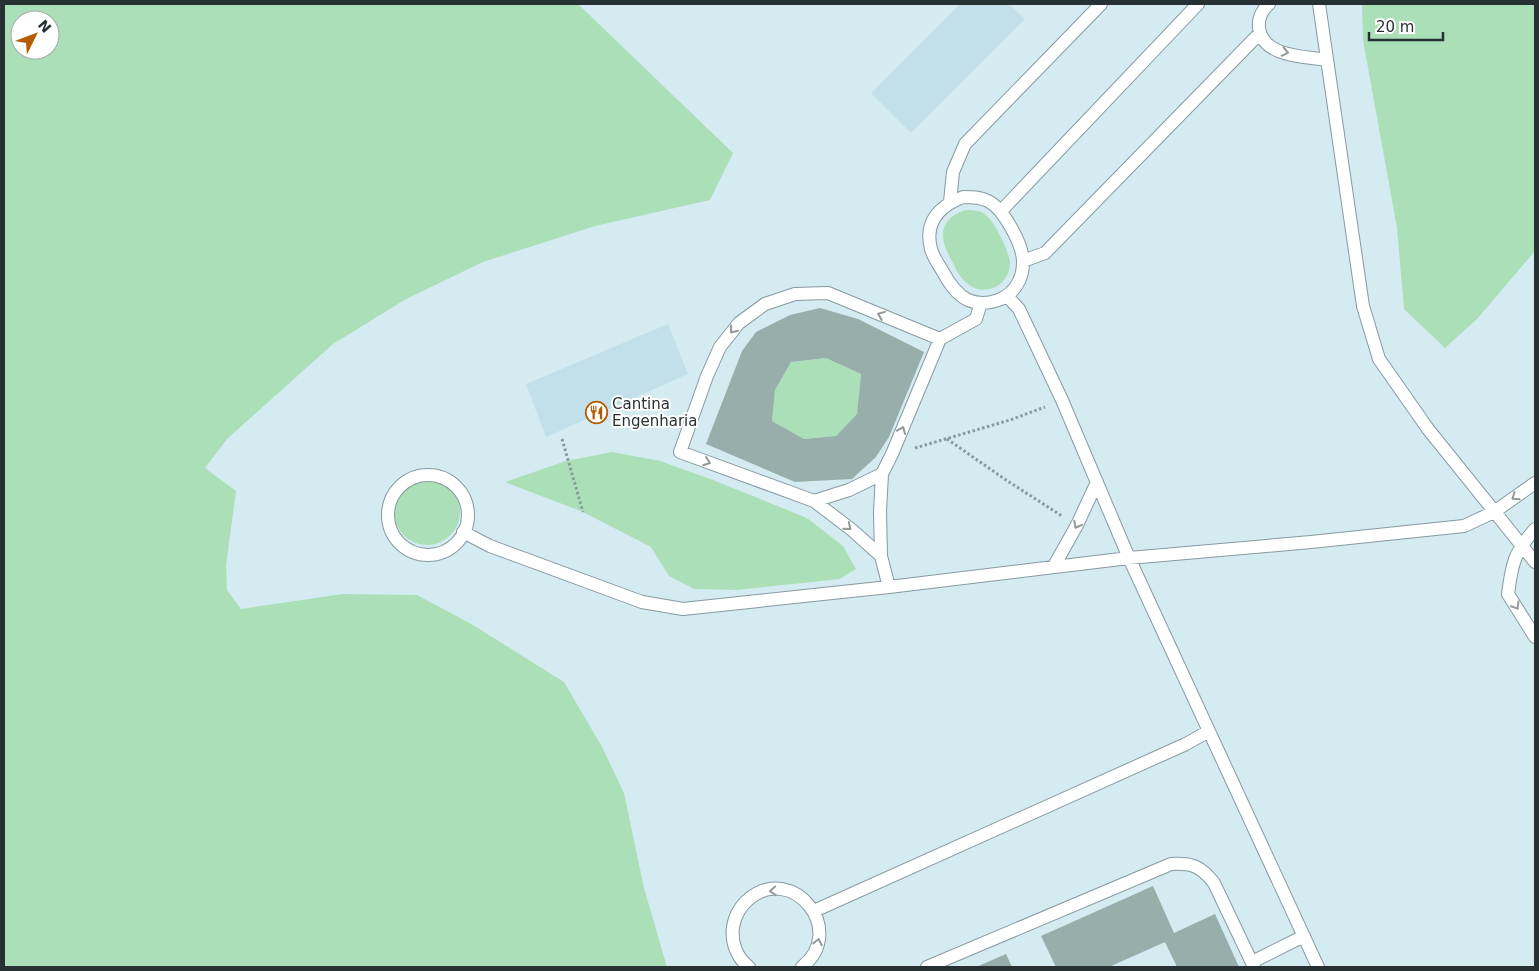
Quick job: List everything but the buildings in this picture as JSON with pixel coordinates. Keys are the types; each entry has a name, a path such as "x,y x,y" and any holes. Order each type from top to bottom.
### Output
{"lane":[{"path":"950,202 953,172 964,144 1101,4"},
{"path":"1000,211 1198,4"},
{"path":"1269,4 1261,14 1258,24 1260,33 1270,48 1279,52 1327,60"},
{"path":"1319,4 1363,306 1379,359 1428,429 1535,562"},
{"path":"1023,261 1045,253 1260,33"},
{"path":"962,197 977,197 990,202 1000,211 1020,248 1023,261 1022,274 1016,286 1007,296 995,302 981,303 968,300 957,292 931,250 929,236 931,222 939,210 950,202 962,197"},
{"path":"881,556 852,530 814,501 680,452 707,376 720,347 739,322 765,304 796,294 828,293 940,339"},
{"path":"1007,296 1019,309 1062,400 1129,558 1318,967"},
{"path":"889,587 881,556 882,474 940,339 976,319 981,303"},
{"path":"425,474 438,475 450,481 461,491 468,507 468,522 463,532 460,540 449,549 436,554 421,555 408,550 396,540 388,523 391,498 399,486 412,478 425,474"},
{"path":"814,501 849,490 882,474"},
{"path":"1054,566 1077,525 1097,482"},
{"path":"463,532 490,546 642,602 683,609 889,587 1129,558 1464,526 1494,512 1535,483"},
{"path":"1535,529 1521,545 1512,566 1508,594 1535,638"},
{"path":"814,911 1177,748 1209,731"},
{"path":"927,967 1171,864 1183,863 1196,866 1206,873 1214,883 1253,965 1304,936"},
{"path":"749,967 743,963 735,949 732,934 735,917 743,904 756,894 771,889 786,890 804,899 814,911 820,930 818,945 812,960 802,967"}],"path":[{"path":"892,454 1010,420 1062,400"},
{"path":"947,438 1006,480 1077,525"},
{"path":"562,439 583,512"}],"shaded area":[{"path":"960,4 1009,4 1025,19 911,133 871,93"},
{"path":"668,324 688,374 546,437 526,384"}],"green space":[{"path":"4,4 578,4 733,153 710,200 595,226 483,262 406,299 333,344 227,439 205,468 236,491 226,565 227,590 241,609 343,594 417,595 473,625 564,682 602,747 624,793 644,888 667,967 4,967"},
{"path":"1362,4 1535,4 1535,251 1477,319 1445,348 1404,309 1397,228 1363,40"},
{"path":"965,210 979,211 987,216 996,228 1007,251 1010,263 1009,272 1002,282 993,288 977,289 965,281 960,276 945,245 943,231 945,225 949,219"},
{"path":"826,358 861,374 857,414 836,436 804,439 772,421 775,390 791,362"},
{"path":"612,452 660,461 807,518 843,546 856,569 840,579 737,590 694,589 669,576 651,547 583,512 505,482 566,461"},
{"path":"427,479 439,482 450,489 457,500 460,512 457,524 450,535 439,542 427,545 415,542 404,535 397,524 394,512 397,500 404,489 415,482"}],"place":[{"name":"Cantina Engenharia","path":"596,413"}]}
